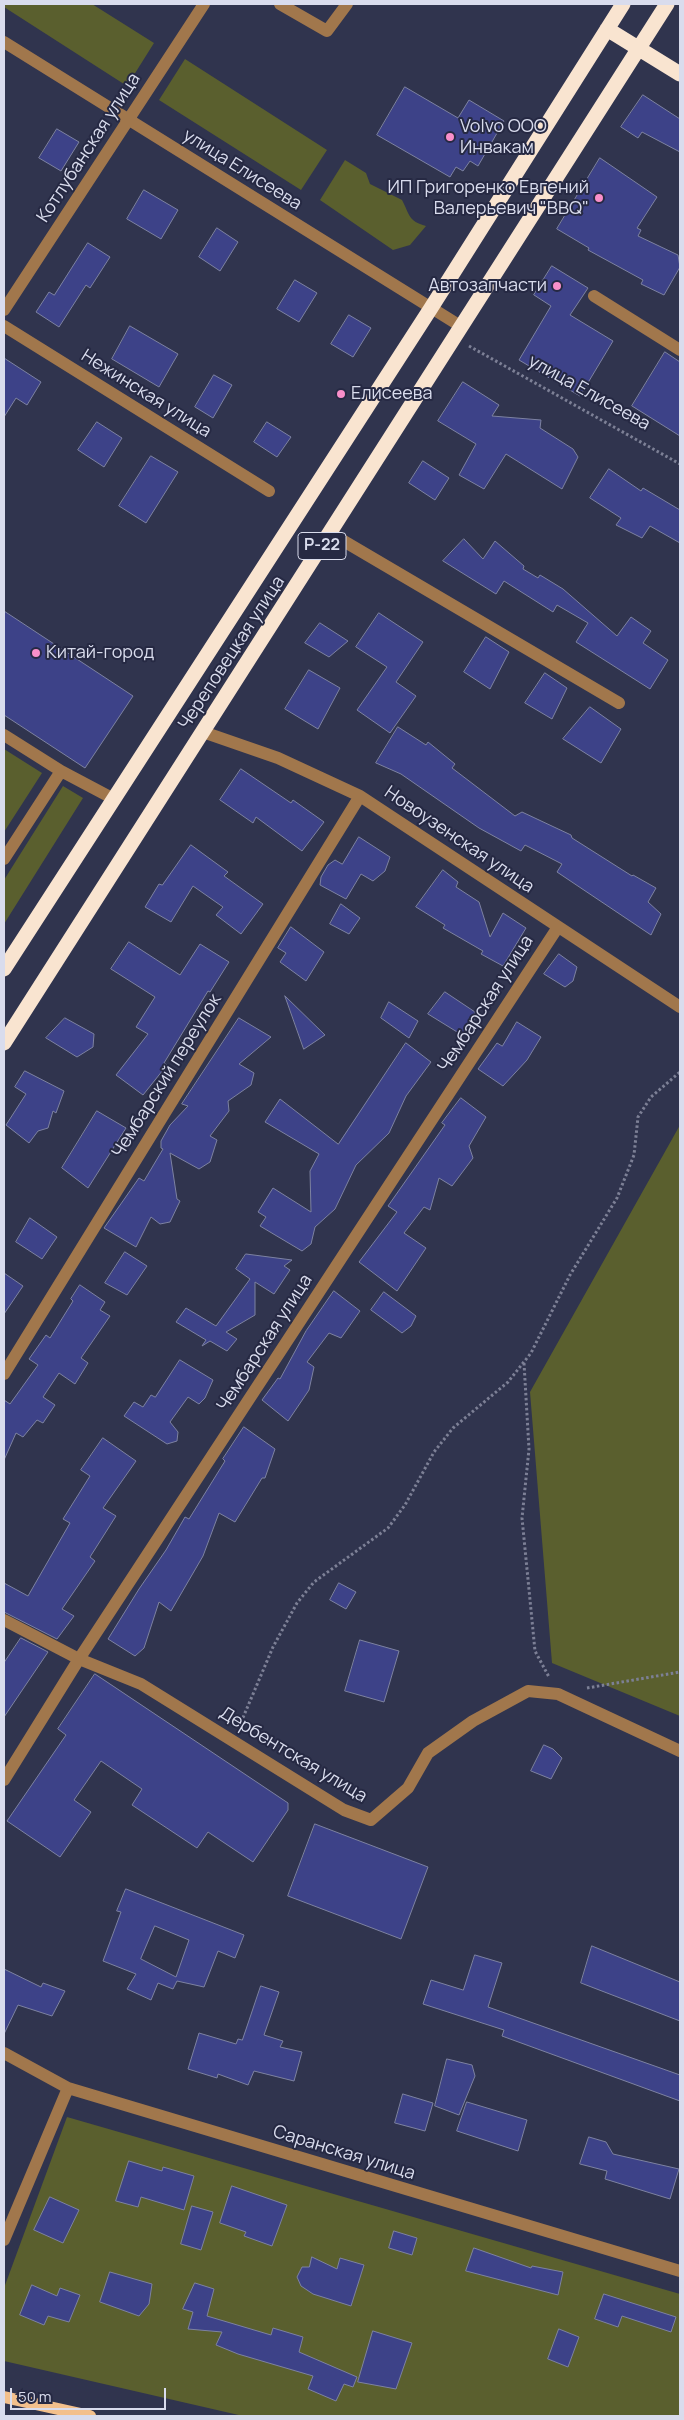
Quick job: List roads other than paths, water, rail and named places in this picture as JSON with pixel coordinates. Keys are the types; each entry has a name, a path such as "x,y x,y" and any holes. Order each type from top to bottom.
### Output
{"highway":[{"name":"Череповецкая улица","path":"4,969 112,798 431,308 622,4"},
{"name":"Череповецкая улица","path":"4,1042 459,333 667,4"},
{"path":"606,29 680,74"}],"main road":[{"path":"4,2397 90,2416"}],"street":[{"name":"Котлубанская улица","path":"4,310 204,4"},
{"path":"280,4 327,31 348,4"},
{"name":"улица Елисеева","path":"4,42 431,308 459,333"},
{"path":"594,296 680,350"},
{"name":"Нежинская улица","path":"4,326 269,491"},
{"path":"330,533 619,703"},
{"name":"Новоузенская улица","path":"203,732 278,758 360,796 680,1007"},
{"path":"4,735 61,771 112,798"},
{"path":"4,859 61,771"},
{"name":"Чембарский переулок","path":"4,1374 360,796"},
{"name":"Чембарская улица","path":"4,1780 79,1659 558,927"},
{"name":"Дербентская улица","path":"4,1620 79,1659 141,1684 344,1810 371,1820 408,1788 428,1753 473,1722 528,1691 558,1694 680,1751"},
{"name":"Саранская улица","path":"4,2053 68,2088 680,2270"},
{"path":"4,2240 68,2088"}],"place":[{"name":"Volvo ООО Инвакам","path":"450,137"},
{"name":"ИП Григоренко Евгений Валерьевич \"BBQ\"","path":"599,198"},
{"name":"Автозапчасти","path":"557,286"},
{"name":"Елисеева","path":"341,394"},
{"name":"Китай-город","path":"36,653"}]}
